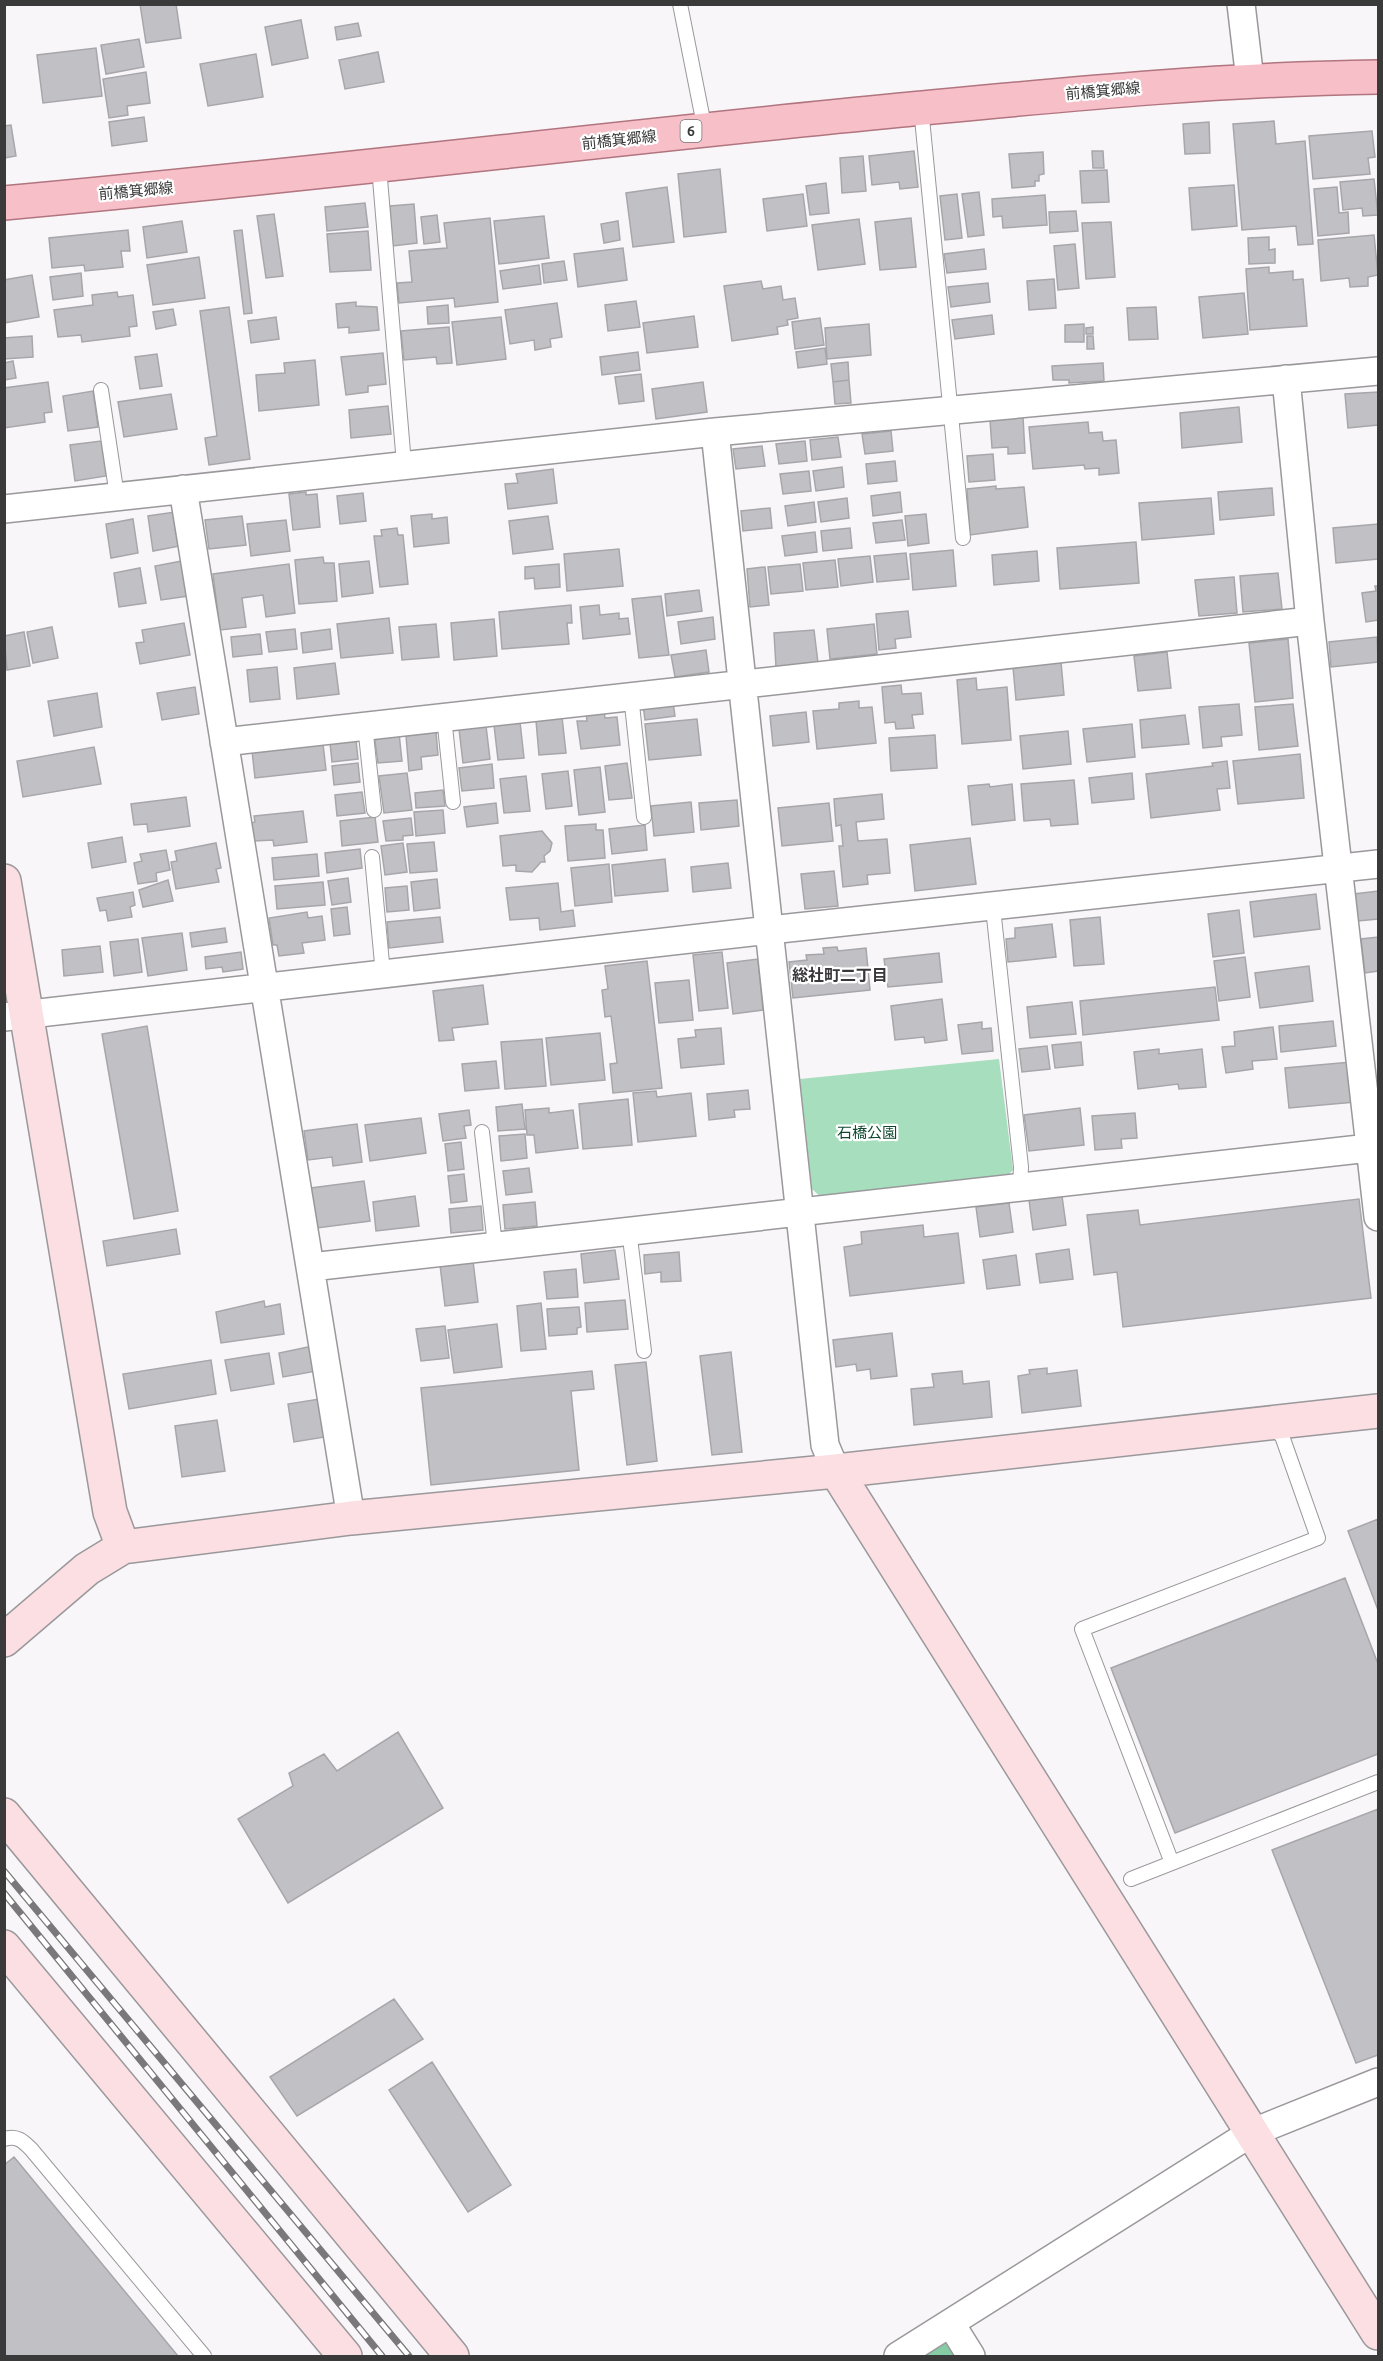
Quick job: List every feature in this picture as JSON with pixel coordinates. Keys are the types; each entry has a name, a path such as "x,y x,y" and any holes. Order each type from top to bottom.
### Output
{"main road":[{"name":"前橋箕郷線","path":"4,203 378,167 921,108 1250,80 1378,77"}],"street":[{"path":"1241,4 1250,80"},
{"path":"4,509 715,432 1378,371"},
{"path":"1286,379 1310,621 1340,868 1378,1217"},
{"path":"715,432 825,1445 836,1471 1378,2333"},
{"path":"183,489 266,986 351,1518"},
{"path":"224,742 1310,621"},
{"path":"15,1016 266,986 1378,864"},
{"path":"4,881 15,1016 110,1512 123,1547"},
{"path":"311,1267 1369,1148"},
{"path":"4,1640 87,1569 107,1554 123,1547 351,1518 836,1471 1378,1411"},
{"path":"4,1815 452,2356"},
{"path":"4,1947 345,2356"},
{"path":"898,2356 1251,2133 1378,2082"},
{"path":"951,2324 971,2356"}],"lane":[{"path":"680,4 705,130"},
{"path":"921,108 963,538"},
{"path":"378,167 404,464"},
{"path":"101,390 117,496"},
{"path":"631,695 644,817"},
{"path":"444,717 453,802"},
{"path":"365,725 374,810"},
{"path":"372,857 382,974"},
{"path":"993,908 1021,1167 1020,1187"},
{"path":"482,1132 495,1245"},
{"path":"629,1230 644,1351"},
{"path":"1172,1863 1082,1629 1318,1538 1282,1436 1268,1424"},
{"path":"1131,1879 1378,1782"},
{"path":"4,2139 15,2137 31,2149 204,2356"}],"green space":[{"name":"石橋公園","path":"999,1059 1013,1170 1005,1178 822,1198 812,1189 800,1079"},
{"path":"935,2341 953,2343 961,2356 910,2356"}],"building":[{"path":"140,4 176,4 181,38 146,43"},
{"path":"301,20 308,58 272,65 265,27"},
{"path":"358,23 361,36 337,40 335,27"},
{"path":"139,39 144,67 106,74 101,45"},
{"path":"96,48 102,96 43,103 37,55"},
{"path":"378,52 384,82 345,89 339,60"},
{"path":"256,54 263,97 208,106 200,64"},
{"path":"146,72 150,103 127,106 128,115 109,118 103,79"},
{"path":"144,117 147,141 112,146 109,122"},
{"path":"1274,121 1276,144 1305,141 1313,244 1298,245 1296,226 1242,230 1233,124"},
{"path":"1209,122 1210,153 1185,154 1183,124"},
{"path":"11,125 16,156 4,158 4,126"},
{"path":"1372,131 1375,157 1368,158 1370,174 1313,179 1309,136"},
{"path":"914,151 918,187 900,189 899,182 872,185 869,156"},
{"path":"1092,151 1103,151 1104,168 1093,168"},
{"path":"1043,152 1044,174 1039,175 1039,181 1035,181 1035,186 1012,188 1009,154"},
{"path":"863,156 866,191 842,193 840,158"},
{"path":"720,169 726,232 684,237 678,174"},
{"path":"1107,170 1109,202 1082,203 1080,171"},
{"path":"1374,179 1378,215 1363,216 1362,208 1343,210 1340,182"},
{"path":"826,183 829,213 810,215 806,186"},
{"path":"1234,185 1237,226 1192,230 1189,188"},
{"path":"667,187 674,242 633,247 626,193"},
{"path":"1337,187 1339,213 1348,212 1349,233 1318,236 1314,189"},
{"path":"979,192 984,235 968,237 962,194"},
{"path":"803,194 807,226 767,231 763,199"},
{"path":"957,194 962,238 945,240 940,196"},
{"path":"1045,195 1047,225 1003,228 1002,216 993,217 992,199"},
{"path":"365,203 368,227 327,231 325,207"},
{"path":"414,204 417,243 393,246 390,206"},
{"path":"1076,211 1078,231 1050,233 1049,212"},
{"path":"274,214 283,276 266,278 257,216"},
{"path":"437,215 440,242 424,244 421,217"},
{"path":"544,216 549,258 499,264 494,221"},
{"path":"490,218 498,302 455,307 454,298 399,303 397,283 412,282 409,251 447,248 444,223"},
{"path":"911,218 916,267 880,270 875,222"},
{"path":"859,219 865,264 818,270 812,225"},
{"path":"182,221 187,252 147,258 143,227"},
{"path":"618,221 620,240 604,243 601,224"},
{"path":"1111,222 1115,277 1086,279 1082,223"},
{"path":"128,230 130,251 121,251 123,267 85,271 84,265 52,268 49,238"},
{"path":"242,230 252,313 244,314 234,231"},
{"path":"368,231 371,270 330,272 327,234"},
{"path":"1374,235 1378,275 1368,277 1368,286 1350,287 1349,278 1321,281 1318,240"},
{"path":"1269,237 1269,250 1275,249 1275,263 1249,264 1248,238"},
{"path":"1075,244 1079,288 1058,290 1054,246"},
{"path":"623,248 627,280 578,287 574,254"},
{"path":"984,249 986,269 947,273 944,254"},
{"path":"199,257 205,298 153,305 147,265"},
{"path":"564,261 567,280 544,283 542,264"},
{"path":"539,265 541,284 503,289 500,271"},
{"path":"1269,267 1269,273 1293,271 1293,280 1303,279 1307,326 1250,330 1246,269"},
{"path":"81,273 83,296 53,300 50,277"},
{"path":"32,275 39,317 4,323 4,280"},
{"path":"1054,279 1056,308 1029,310 1027,281"},
{"path":"761,281 763,289 781,286 783,300 795,298 798,318 787,320 788,325 777,327 778,334 732,341 724,286"},
{"path":"988,283 990,302 951,307 948,287"},
{"path":"117,292 118,297 133,295 137,326 129,327 130,336 82,342 81,335 58,337 54,310 93,305 92,295"},
{"path":"1244,293 1248,334 1203,338 1199,297"},
{"path":"636,301 640,327 608,331 605,305"},
{"path":"356,302 356,306 377,307 379,330 349,333 349,327 338,328 336,304"},
{"path":"557,303 562,337 550,339 551,347 535,350 534,340 510,344 505,310"},
{"path":"448,305 449,323 428,324 427,307"},
{"path":"229,307 250,459 209,465 205,438 217,436 200,311"},
{"path":"1156,307 1158,339 1129,340 1127,308"},
{"path":"173,309 176,325 156,329 153,312"},
{"path":"992,315 994,334 955,339 952,320"},
{"path":"694,316 698,347 647,353 643,323"},
{"path":"276,317 279,339 251,343 248,321"},
{"path":"501,317 506,359 457,365 452,322"},
{"path":"820,318 824,345 795,349 792,322"},
{"path":"869,324 871,355 827,359 825,328"},
{"path":"1084,324 1084,342 1065,342 1065,325"},
{"path":"449,327 452,363 437,364 436,357 404,360 401,331"},
{"path":"1093,327 1093,334 1086,334 1086,328"},
{"path":"32,336 33,357 4,359 4,338"},
{"path":"1087,336 1093,336 1094,349 1087,349"},
{"path":"825,348 827,364 798,368 796,352"},
{"path":"638,352 640,370 602,375 600,357"},
{"path":"383,353 386,384 368,386 368,392 346,395 341,357"},
{"path":"157,354 162,386 140,389 135,357"},
{"path":"315,360 319,405 259,411 256,375 285,373 284,363"},
{"path":"13,361 16,378 4,380 4,363"},
{"path":"848,362 849,380 833,382 831,364"},
{"path":"1103,363 1104,381 1069,383 1069,380 1053,380 1052,366"},
{"path":"641,374 644,401 619,404 615,377"},
{"path":"849,380 851,403 835,404 833,382"},
{"path":"48,382 52,412 44,413 45,422 4,428 4,388"},
{"path":"703,382 707,412 656,419 652,389"},
{"path":"93,391 98,427 68,431 63,396"},
{"path":"1378,392 1378,425 1348,428 1345,394"},
{"path":"171,394 177,429 124,437 118,402"},
{"path":"388,406 391,434 351,438 349,410"},
{"path":"1239,407 1242,442 1182,448 1180,413"},
{"path":"1023,417 1025,453 1008,454 1008,447 992,448 990,420"},
{"path":"1088,422 1089,433 1102,432 1103,441 1116,440 1119,473 1099,475 1099,468 1085,469 1084,465 1033,469 1029,427"},
{"path":"891,431 893,451 865,454 862,434"},
{"path":"838,437 841,457 812,460 810,440"},
{"path":"101,441 106,476 75,481 70,445"},
{"path":"805,441 807,461 779,464 776,444"},
{"path":"762,446 765,466 736,469 733,449"},
{"path":"993,454 995,480 969,482 967,456"},
{"path":"895,461 897,481 868,484 866,464"},
{"path":"842,467 844,487 816,491 813,471"},
{"path":"553,469 557,503 508,509 505,484 518,483 516,474"},
{"path":"809,471 811,491 783,494 780,474"},
{"path":"996,486 996,489 1024,487 1028,527 970,535 967,489"},
{"path":"1272,488 1274,515 1220,520 1218,492"},
{"path":"306,492 306,495 317,494 320,527 293,530 289,494"},
{"path":"900,492 902,512 873,516 871,496"},
{"path":"363,493 366,521 340,524 337,496"},
{"path":"847,498 849,518 821,522 818,502"},
{"path":"1211,498 1214,534 1142,540 1139,503"},
{"path":"814,502 816,522 788,526 785,506"},
{"path":"770,508 772,528 743,531 741,511"},
{"path":"175,512 180,546 153,551 148,516"},
{"path":"432,514 432,519 447,517 449,543 414,547 411,516"},
{"path":"926,514 929,543 908,546 905,516"},
{"path":"242,516 246,545 209,549 205,520"},
{"path":"548,516 553,549 513,554 509,521"},
{"path":"133,519 138,553 111,558 106,524"},
{"path":"286,520 290,551 251,556 247,524"},
{"path":"902,520 905,540 876,543 873,523"},
{"path":"1378,524 1378,559 1336,563 1333,528"},
{"path":"397,528 398,535 403,535 408,584 380,587 374,536 382,536 381,530"},
{"path":"850,528 852,548 823,551 821,531"},
{"path":"815,532 817,552 785,556 782,536"},
{"path":"1136,542 1139,583 1060,589 1057,548"},
{"path":"619,549 623,586 567,591 564,554"},
{"path":"953,550 956,586 913,590 910,554"},
{"path":"1037,551 1039,581 994,585 992,555"},
{"path":"906,553 909,579 877,582 874,556"},
{"path":"870,556 873,582 841,586 838,559"},
{"path":"323,557 324,563 334,563 337,601 299,604 295,560"},
{"path":"835,560 838,587 806,590 803,563"},
{"path":"182,561 188,596 161,600 155,566"},
{"path":"369,561 373,593 342,597 339,564"},
{"path":"289,564 295,613 266,617 263,595 242,598 246,627 220,630 213,574"},
{"path":"559,564 560,587 535,589 534,578 525,579 525,567"},
{"path":"800,564 803,591 771,594 768,567"},
{"path":"765,567 769,605 750,607 747,569"},
{"path":"140,568 146,603 119,607 114,573"},
{"path":"1278,573 1282,609 1243,612 1240,576"},
{"path":"1234,577 1237,613 1199,616 1195,580"},
{"path":"1375,586 1378,586 1378,620 1366,622 1362,593 1376,591"},
{"path":"699,590 702,611 667,616 665,594"},
{"path":"661,596 669,655 639,658 632,599"},
{"path":"571,605 572,623 567,623 569,644 502,649 499,612"},
{"path":"599,605 600,615 619,613 619,619 628,618 630,634 583,639 580,607"},
{"path":"908,611 911,637 895,639 896,648 879,650 876,614"},
{"path":"713,617 715,639 681,644 678,622"},
{"path":"389,618 393,653 341,658 337,624"},
{"path":"494,619 497,656 454,660 451,623"},
{"path":"184,623 190,655 140,664 136,643 144,642 142,630"},
{"path":"436,624 439,657 402,660 399,627"},
{"path":"874,624 877,654 830,659 827,629"},
{"path":"52,627 58,658 33,663 27,632"},
{"path":"295,629 297,649 269,652 266,632"},
{"path":"330,629 332,649 303,653 301,633"},
{"path":"814,630 818,663 776,667 774,633"},
{"path":"24,632 30,666 7,670 4,636"},
{"path":"260,634 262,654 233,657 231,637"},
{"path":"1377,637 1378,662 1331,667 1329,642"},
{"path":"1288,639 1293,698 1255,702 1249,643"},
{"path":"706,650 709,672 675,677 671,655"},
{"path":"1167,652 1171,688 1138,691 1134,656"},
{"path":"1061,662 1064,695 1016,700 1013,667"},
{"path":"335,663 339,694 297,699 294,668"},
{"path":"277,667 280,699 250,702 247,670"},
{"path":"976,678 977,690 1007,687 1011,740 962,744 957,680"},
{"path":"901,685 902,694 921,693 923,714 912,715 914,728 896,729 895,722 885,723 882,687"},
{"path":"195,687 199,714 162,720 157,693"},
{"path":"97,693 102,727 54,736 48,701"},
{"path":"859,701 859,708 872,707 876,743 817,749 813,711 839,709 839,703"},
{"path":"673,702 675,716 645,720 643,705"},
{"path":"1239,704 1242,735 1221,737 1222,746 1203,748 1199,707"},
{"path":"1293,704 1298,746 1259,750 1255,707"},
{"path":"604,711 605,718 617,717 620,745 581,749 577,721 587,721 586,713"},
{"path":"806,712 809,742 773,746 770,716"},
{"path":"1185,715 1189,744 1142,748 1140,720"},
{"path":"562,717 566,753 539,755 536,721"},
{"path":"697,719 701,755 649,760 645,724"},
{"path":"520,722 524,758 498,760 494,725"},
{"path":"1132,724 1135,757 1087,762 1083,729"},
{"path":"486,726 490,759 463,763 459,729"},
{"path":"1068,731 1071,764 1023,769 1020,736"},
{"path":"436,732 438,755 421,757 422,769 409,771 406,736"},
{"path":"399,733 402,761 378,763 375,741 382,735"},
{"path":"935,735 937,768 891,771 889,738"},
{"path":"356,740 358,759 332,762 330,743"},
{"path":"323,744 326,770 255,778 252,751"},
{"path":"94,747 101,784 23,797 17,761"},
{"path":"1300,754 1304,798 1238,804 1233,761"},
{"path":"1227,761 1230,788 1217,789 1220,810 1151,818 1146,774 1213,766 1212,763"},
{"path":"358,763 360,782 334,785 332,766"},
{"path":"627,763 632,798 609,800 605,766"},
{"path":"492,764 494,788 462,791 459,768"},
{"path":"600,767 605,812 579,815 574,770"},
{"path":"568,771 572,806 546,809 542,774"},
{"path":"407,773 412,810 384,813 379,776"},
{"path":"1132,773 1134,799 1092,803 1089,778"},
{"path":"526,776 530,811 504,813 500,779"},
{"path":"1074,780 1078,824 1051,826 1050,819 1024,821 1021,784"},
{"path":"989,784 990,787 1012,784 1015,820 972,825 968,786"},
{"path":"443,790 445,806 416,808 415,793"},
{"path":"362,792 365,813 337,816 335,795"},
{"path":"882,794 884,819 856,822 858,841 887,839 890,873 867,875 868,884 843,887 839,846 843,846 841,825 836,826 834,799"},
{"path":"186,797 190,826 148,832 147,824 134,825 131,804"},
{"path":"737,800 739,826 701,830 699,803"},
{"path":"691,802 694,832 654,836 651,806"},
{"path":"496,803 498,823 467,827 464,807"},
{"path":"829,803 833,841 782,846 778,808"},
{"path":"443,810 445,833 416,836 414,812"},
{"path":"303,811 307,842 274,846 273,840 253,841 251,823 255,822 254,816"},
{"path":"375,817 378,842 342,846 340,821"},
{"path":"411,818 413,835 403,836 403,840 386,841 383,821"},
{"path":"596,824 596,830 603,830 605,858 568,861 565,826"},
{"path":"645,825 647,850 612,854 609,829"},
{"path":"542,831 552,843 550,851 544,856 545,862 541,862 532,872 516,871 516,865 503,866 500,836"},
{"path":"122,837 126,862 92,868 88,843"},
{"path":"970,838 976,884 915,891 910,845"},
{"path":"434,842 437,871 410,873 407,844"},
{"path":"216,843 221,868 216,869 219,882 176,889 171,862 177,861 175,851"},
{"path":"403,843 407,872 385,875 381,846"},
{"path":"360,849 362,868 327,873 325,853"},
{"path":"166,850 170,870 156,873 157,881 138,884 134,863 142,861 140,854"},
{"path":"317,854 319,876 274,880 272,858"},
{"path":"665,859 668,891 615,896 612,865"},
{"path":"728,863 731,888 693,892 691,867"},
{"path":"609,864 612,902 575,906 571,868"},
{"path":"834,871 838,906 805,909 801,874"},
{"path":"348,878 351,902 332,905 328,881"},
{"path":"437,879 440,908 414,911 411,882"},
{"path":"168,880 173,901 143,907 139,890"},
{"path":"323,882 325,905 277,909 275,886"},
{"path":"558,883 561,912 573,910 575,926 540,930 539,918 510,920 506,888"},
{"path":"407,886 409,910 387,912 385,888"},
{"path":"1378,891 1378,919 1358,921 1354,894"},
{"path":"133,892 135,905 130,907 132,917 108,921 106,910 100,911 97,898"},
{"path":"1316,894 1320,929 1254,937 1250,902"},
{"path":"347,907 350,934 334,936 331,909"},
{"path":"1239,910 1244,953 1213,957 1208,914"},
{"path":"307,912 308,918 322,916 325,940 302,943 304,953 279,956 277,945 273,945 269,918"},
{"path":"440,917 443,942 389,948 387,922"},
{"path":"1100,917 1104,964 1074,966 1070,920"},
{"path":"1052,924 1056,957 1008,962 1006,939 1015,938 1015,928"},
{"path":"225,928 227,942 192,947 190,933"},
{"path":"182,933 187,970 148,976 142,938"},
{"path":"1378,937 1378,971 1365,973 1361,939"},
{"path":"138,939 142,972 114,976 110,942"},
{"path":"100,946 103,972 64,976 62,950"},
{"path":"837,947 838,951 866,948 870,990 793,998 789,962 807,960 806,955 824,954 823,948"},
{"path":"241,952 243,969 223,972 222,967 206,969 205,957"},
{"path":"722,952 728,1008 699,1011 693,955"},
{"path":"939,953 942,982 888,987 884,959"},
{"path":"1245,957 1250,997 1219,1001 1214,961"},
{"path":"758,959 763,1010 733,1014 727,963"},
{"path":"647,961 662,1088 613,1093 610,1064 617,1063 611,1016 605,1017 602,990 608,989 605,966"},
{"path":"1309,966 1313,1001 1260,1008 1255,973"},
{"path":"689,980 693,1020 659,1023 655,983"},
{"path":"483,985 488,1024 452,1028 454,1040 439,1041 433,991"},
{"path":"1215,987 1219,1020 1083,1035 1080,1001"},
{"path":"942,999 947,1040 925,1043 924,1037 895,1040 891,1006"},
{"path":"1072,1002 1076,1034 1030,1038 1027,1007"},
{"path":"1333,1021 1336,1046 1281,1052 1279,1026"},
{"path":"982,1022 982,1029 991,1028 993,1051 962,1054 958,1025"},
{"path":"147,1026 178,1211 134,1219 102,1034"},
{"path":"1273,1027 1277,1059 1252,1061 1253,1069 1226,1073 1222,1047 1235,1046 1234,1032"},
{"path":"721,1028 724,1064 681,1068 678,1039 696,1037 695,1030"},
{"path":"600,1033 605,1080 551,1085 546,1038"},
{"path":"542,1039 546,1086 505,1089 501,1042"},
{"path":"1081,1042 1083,1065 1055,1068 1052,1045"},
{"path":"1047,1046 1050,1069 1022,1072 1019,1049"},
{"path":"1159,1049 1159,1054 1202,1049 1206,1087 1179,1089 1178,1084 1138,1089 1134,1052"},
{"path":"496,1061 499,1088 465,1091 462,1064"},
{"path":"1351,1062 1355,1102 1289,1108 1285,1068"},
{"path":"748,1090 750,1109 734,1110 735,1117 709,1120 707,1094"},
{"path":"656,1091 657,1097 691,1093 696,1136 638,1142 633,1093"},
{"path":"628,1099 632,1145 583,1149 579,1104"},
{"path":"522,1104 525,1129 498,1131 496,1107"},
{"path":"549,1108 549,1113 573,1110 578,1148 536,1153 534,1135 527,1135 525,1110"},
{"path":"1080,1108 1084,1145 1029,1151 1024,1115"},
{"path":"469,1110 471,1125 464,1126 466,1138 443,1141 439,1114"},
{"path":"1135,1113 1137,1138 1121,1139 1122,1148 1095,1150 1092,1116"},
{"path":"421,1118 426,1153 370,1161 365,1125"},
{"path":"357,1124 362,1162 333,1166 332,1157 308,1160 304,1131"},
{"path":"525,1134 527,1158 501,1161 499,1136"},
{"path":"461,1142 464,1169 448,1171 445,1144"},
{"path":"529,1168 532,1192 506,1195 503,1171"},
{"path":"464,1174 467,1201 451,1203 448,1176"},
{"path":"364,1181 370,1221 317,1228 311,1188"},
{"path":"415,1196 419,1226 376,1231 373,1202"},
{"path":"1062,1196 1066,1225 1033,1230 1029,1200"},
{"path":"1359,1199 1371,1298 1123,1327 1117,1272 1094,1275 1087,1215 1138,1210 1140,1225"},
{"path":"535,1202 537,1226 505,1229 503,1205"},
{"path":"1009,1203 1013,1232 980,1237 976,1207"},
{"path":"481,1206 483,1230 451,1233 449,1209"},
{"path":"923,1225 924,1237 958,1233 964,1283 850,1296 844,1247 862,1244 861,1232"},
{"path":"176,1229 180,1254 107,1266 103,1241"},
{"path":"1069,1249 1073,1279 1040,1283 1036,1254"},
{"path":"615,1250 619,1279 584,1283 581,1254"},
{"path":"679,1252 681,1281 661,1282 661,1272 645,1274 644,1255"},
{"path":"1016,1255 1020,1285 987,1289 983,1260"},
{"path":"473,1261 478,1302 445,1306 440,1265"},
{"path":"576,1269 578,1297 547,1299 544,1272"},
{"path":"625,1300 628,1329 587,1332 585,1303"},
{"path":"264,1301 265,1307 280,1304 284,1334 221,1343 216,1312"},
{"path":"541,1303 546,1349 521,1351 517,1306"},
{"path":"579,1307 581,1327 577,1328 577,1334 549,1336 547,1309"},
{"path":"497,1324 502,1367 454,1373 448,1330"},
{"path":"445,1326 449,1358 421,1361 416,1329"},
{"path":"892,1333 897,1376 871,1379 870,1369 857,1371 856,1364 836,1367 833,1340"},
{"path":"313,1346 317,1371 283,1377 279,1353"},
{"path":"731,1352 742,1452 712,1455 700,1356"},
{"path":"269,1353 274,1384 231,1391 225,1360"},
{"path":"211,1360 216,1394 129,1409 123,1374"},
{"path":"646,1362 657,1461 627,1465 615,1365"},
{"path":"1047,1368 1047,1374 1077,1370 1081,1406 1022,1413 1018,1376 1030,1374 1029,1370"},
{"path":"592,1371 594,1389 571,1391 579,1470 431,1485 421,1388"},
{"path":"962,1371 963,1384 989,1381 992,1417 914,1425 911,1389 934,1387 932,1374"},
{"path":"319,1399 325,1437 294,1442 288,1404"},
{"path":"217,1420 225,1471 182,1477 175,1426"},
{"path":"1378,1519 1378,1610 1348,1531"},
{"path":"1345,1578 1378,1664 1378,1754 1175,1833 1111,1668"},
{"path":"398,1732 443,1808 288,1903 238,1819 293,1786 289,1773 324,1754 337,1771"},
{"path":"1378,1809 1378,2055 1356,2063 1272,1850"},
{"path":"394,1999 423,2039 297,2116 270,2077"},
{"path":"432,2062 511,2185 468,2212 389,2090"},
{"path":"14,2157 178,2356 4,2356 4,2165"}],"railway":[{"path":"4,1871 409,2356"},
{"path":"4,1893 382,2356"}],"district":[{"name":"総社町二丁目","path":"840,975"}]}
